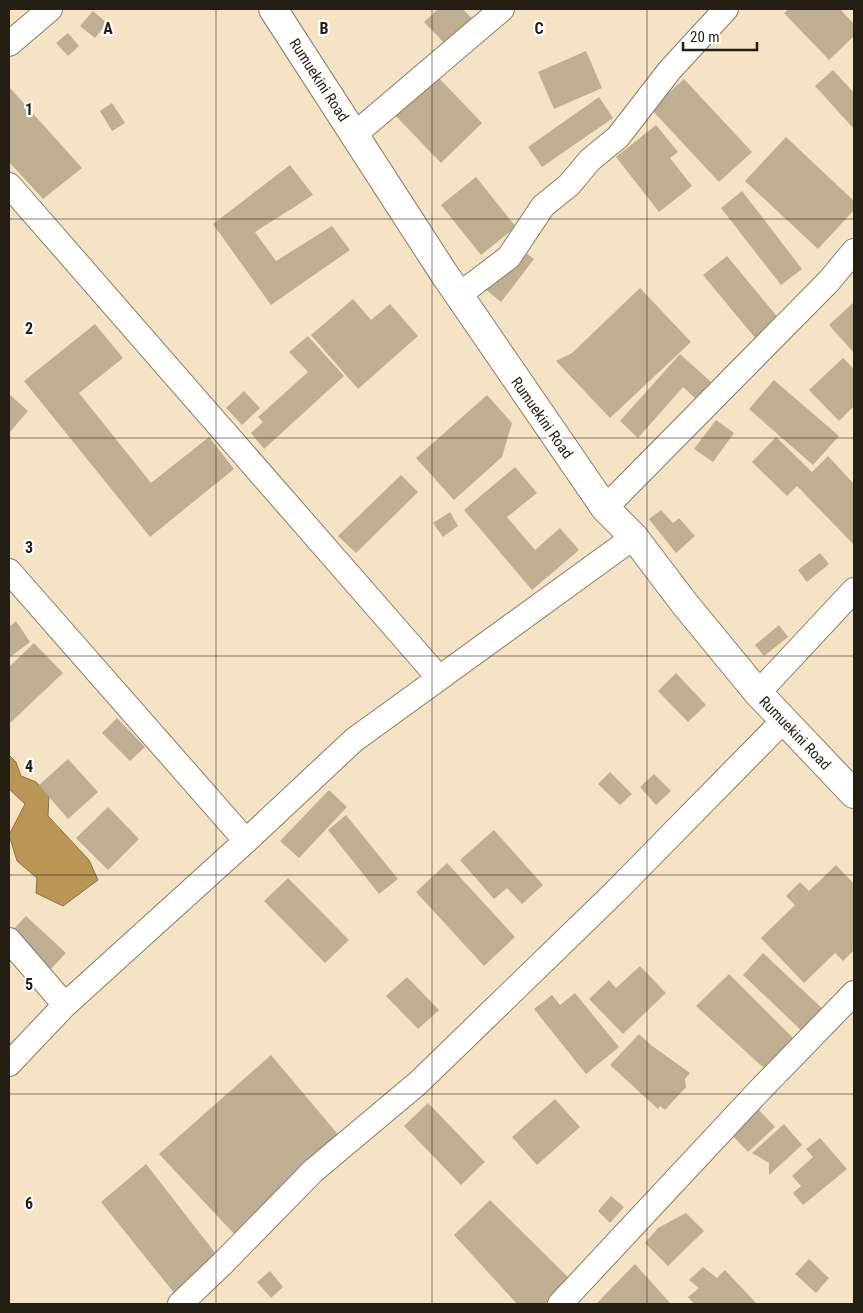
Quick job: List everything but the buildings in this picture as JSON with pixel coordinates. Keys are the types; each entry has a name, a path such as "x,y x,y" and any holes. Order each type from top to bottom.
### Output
{"street":[{"path":"9,44 50,9"},
{"name":"Rumuekini Road","path":"273,9 459,295 605,508 634,537 684,603 758,693 854,794"},
{"path":"354,135 502,9"},
{"path":"459,295 509,257 543,206 569,185 590,160 618,137 669,71 726,9"},
{"path":"9,185 439,678"},
{"path":"605,508 829,282 854,252"},
{"path":"9,1064 65,1005 354,740 634,537"},
{"path":"9,571 246,841"},
{"path":"758,693 854,590"},
{"path":"180,1304 313,1171 418,1083 615,892 783,721"},
{"path":"9,940 65,1005"},
{"path":"560,1304 756,1094 854,993"}],"shaded area":[{"path":"9,755 16,762 21,776 36,782 49,795 48,816 89,860 98,880 63,906 36,893 37,878 17,861 9,835 25,804 9,789"}]}
